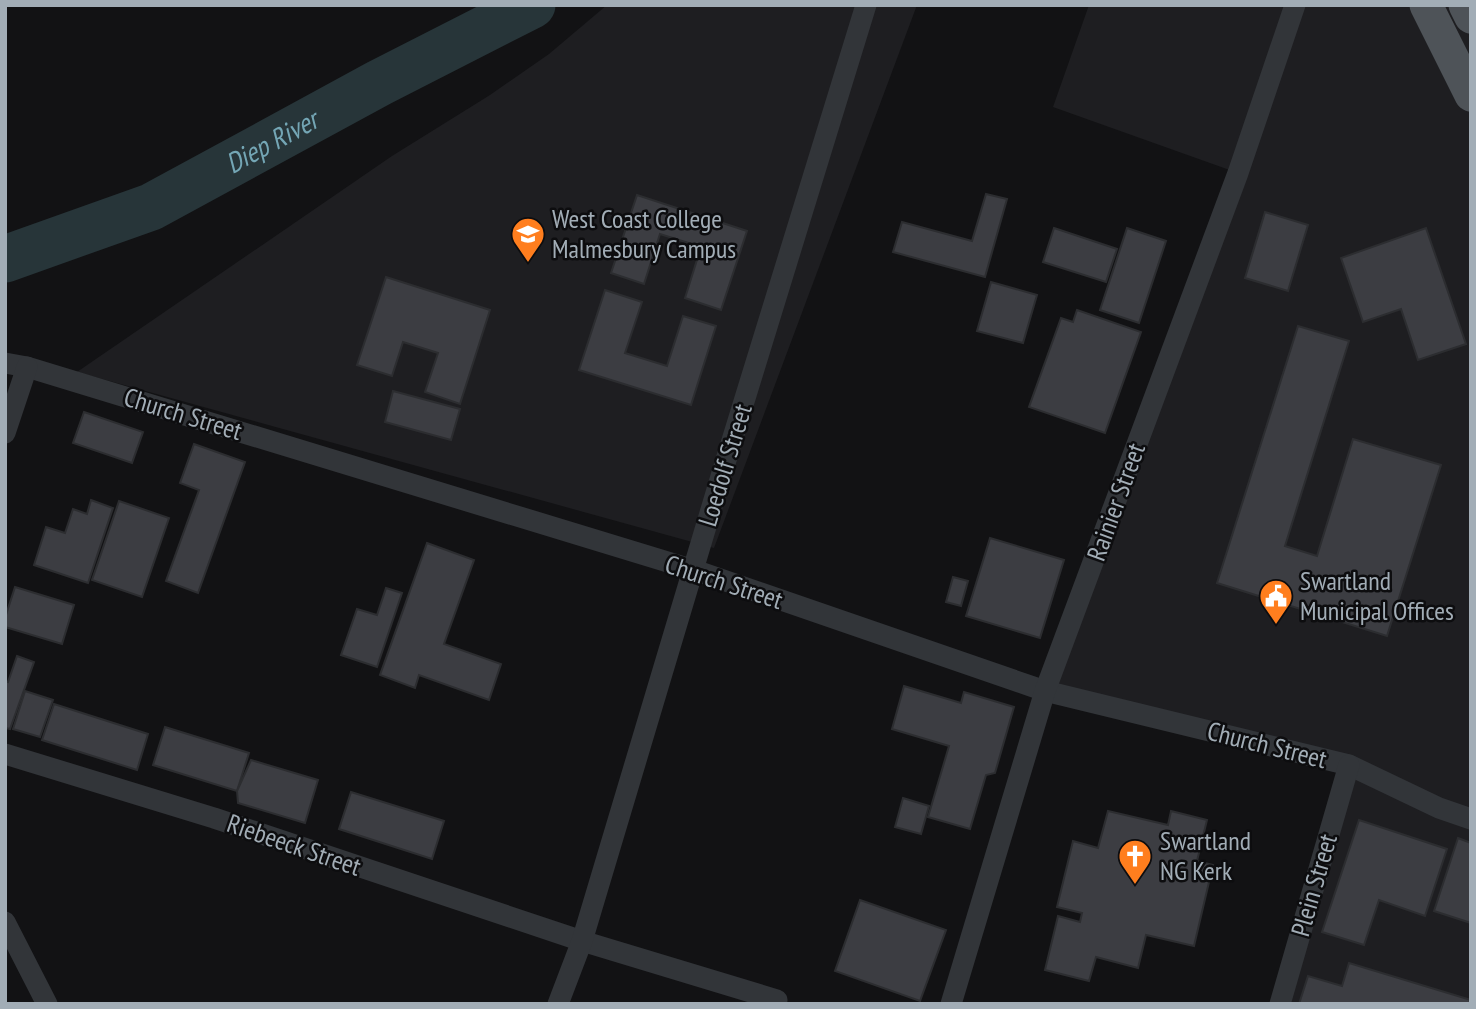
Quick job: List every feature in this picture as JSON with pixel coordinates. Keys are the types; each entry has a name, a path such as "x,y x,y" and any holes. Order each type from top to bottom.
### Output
{"main road":[{"path":"1426,5 1471,95"},
{"path":"1465,5 1471,17"}],"street":[{"name":"Loedolf Street","path":"558,1004 582,942 866,5"},
{"name":"Rainier Street","path":"951,1004 1045,691 1238,173 1295,5"},
{"name":"Church Street","path":"14,364 694,570 1045,691 1349,765 1439,808 1471,819"},
{"path":"5,433 14,364"},
{"name":"Riebeeck Street","path":"5,754 214,818 582,942 777,1000"},
{"name":"Plein Street","path":"1279,1004 1349,765"},
{"name":"Church Street","path":"1439,808 1471,806"},
{"path":"5,922 47,1004"}],"shaded area":[{"name":"West Coast College Malmesbury Campus","path":"607,5 917,5 714,548 77,372 392,156 490,95 549,54"},
{"path":"1089,5 1471,5 1471,1004 1280,1004 1349,765 1045,691 1238,173 1053,107"}],"building":[{"path":"986,194 1007,199 985,277 893,252 902,222 972,241"},
{"path":"637,195 747,231 721,310 685,298 701,247 660,234 644,284 611,273"},
{"path":"1265,212 1308,225 1288,291 1245,278"},
{"path":"1054,228 1117,249 1106,282 1043,262"},
{"path":"1127,228 1166,241 1139,323 1100,310"},
{"path":"1426,228 1466,344 1418,360 1401,309 1363,322 1341,258"},
{"path":"386,277 490,310 460,404 425,392 438,353 403,342 392,376 357,365"},
{"path":"991,282 1037,295 1023,343 977,331"},
{"path":"605,290 642,302 625,353 667,366 683,316 716,326 691,405 579,370"},
{"path":"1077,310 1141,332 1105,433 1029,407 1061,318 1073,322"},
{"path":"1298,326 1349,341 1285,546 1317,556 1353,439 1441,465 1387,636 1217,583"},
{"path":"393,391 460,409 451,440 385,422"},
{"path":"84,412 143,432 132,463 73,443"},
{"path":"194,444 245,462 198,593 166,581 199,490 180,483"},
{"path":"91,500 113,508 88,583 34,565 46,527 65,533 73,509 87,514"},
{"path":"119,501 169,518 142,597 92,580"},
{"path":"990,538 1064,560 1040,638 966,616"},
{"path":"427,543 474,560 444,644 501,664 489,700 419,675 415,688 380,675"},
{"path":"953,577 968,581 961,606 946,602"},
{"path":"15,587 74,605 62,644 5,627 5,618"},
{"path":"386,588 402,593 377,667 341,655 357,609 377,615"},
{"path":"17,656 34,662 10,729 5,728 5,681 8,682"},
{"path":"904,686 961,703 964,692 1014,707 995,773 986,775 970,829 928,817 949,746 892,729"},
{"path":"25,691 53,700 40,737 13,729"},
{"path":"54,704 148,734 137,770 42,740"},
{"path":"165,727 249,753 237,791 153,765"},
{"path":"251,760 318,780 305,823 238,803 237,791"},
{"path":"351,792 444,821 432,859 339,829"},
{"path":"903,798 929,806 921,834 895,827"},
{"name":"Swartland NG Kerk","path":"1108,811 1168,825 1171,811 1207,820 1197,861 1213,865 1194,946 1146,935 1138,968 1096,957 1089,981 1045,970 1058,916 1080,922 1082,913 1057,907 1073,841 1098,848"},
{"path":"1359,820 1447,849 1425,916 1379,900 1364,945 1322,932"},
{"path":"1458,838 1471,843 1471,923 1434,911"},
{"path":"860,900 946,930 920,1001 835,971"},
{"path":"1349,963 1471,1000 1471,1004 1299,1004 1308,976 1342,986"}],"waterway":[{"name":"Diep River","path":"5,259 151,207 379,83 532,5"}],"place":[{"name":"West Coast College Malmesbury Campus","path":"528,264"},
{"name":"Swartland Municipal Offices","path":"1276,626"},
{"name":"Swartland NG Kerk","path":"1135,886"}]}
